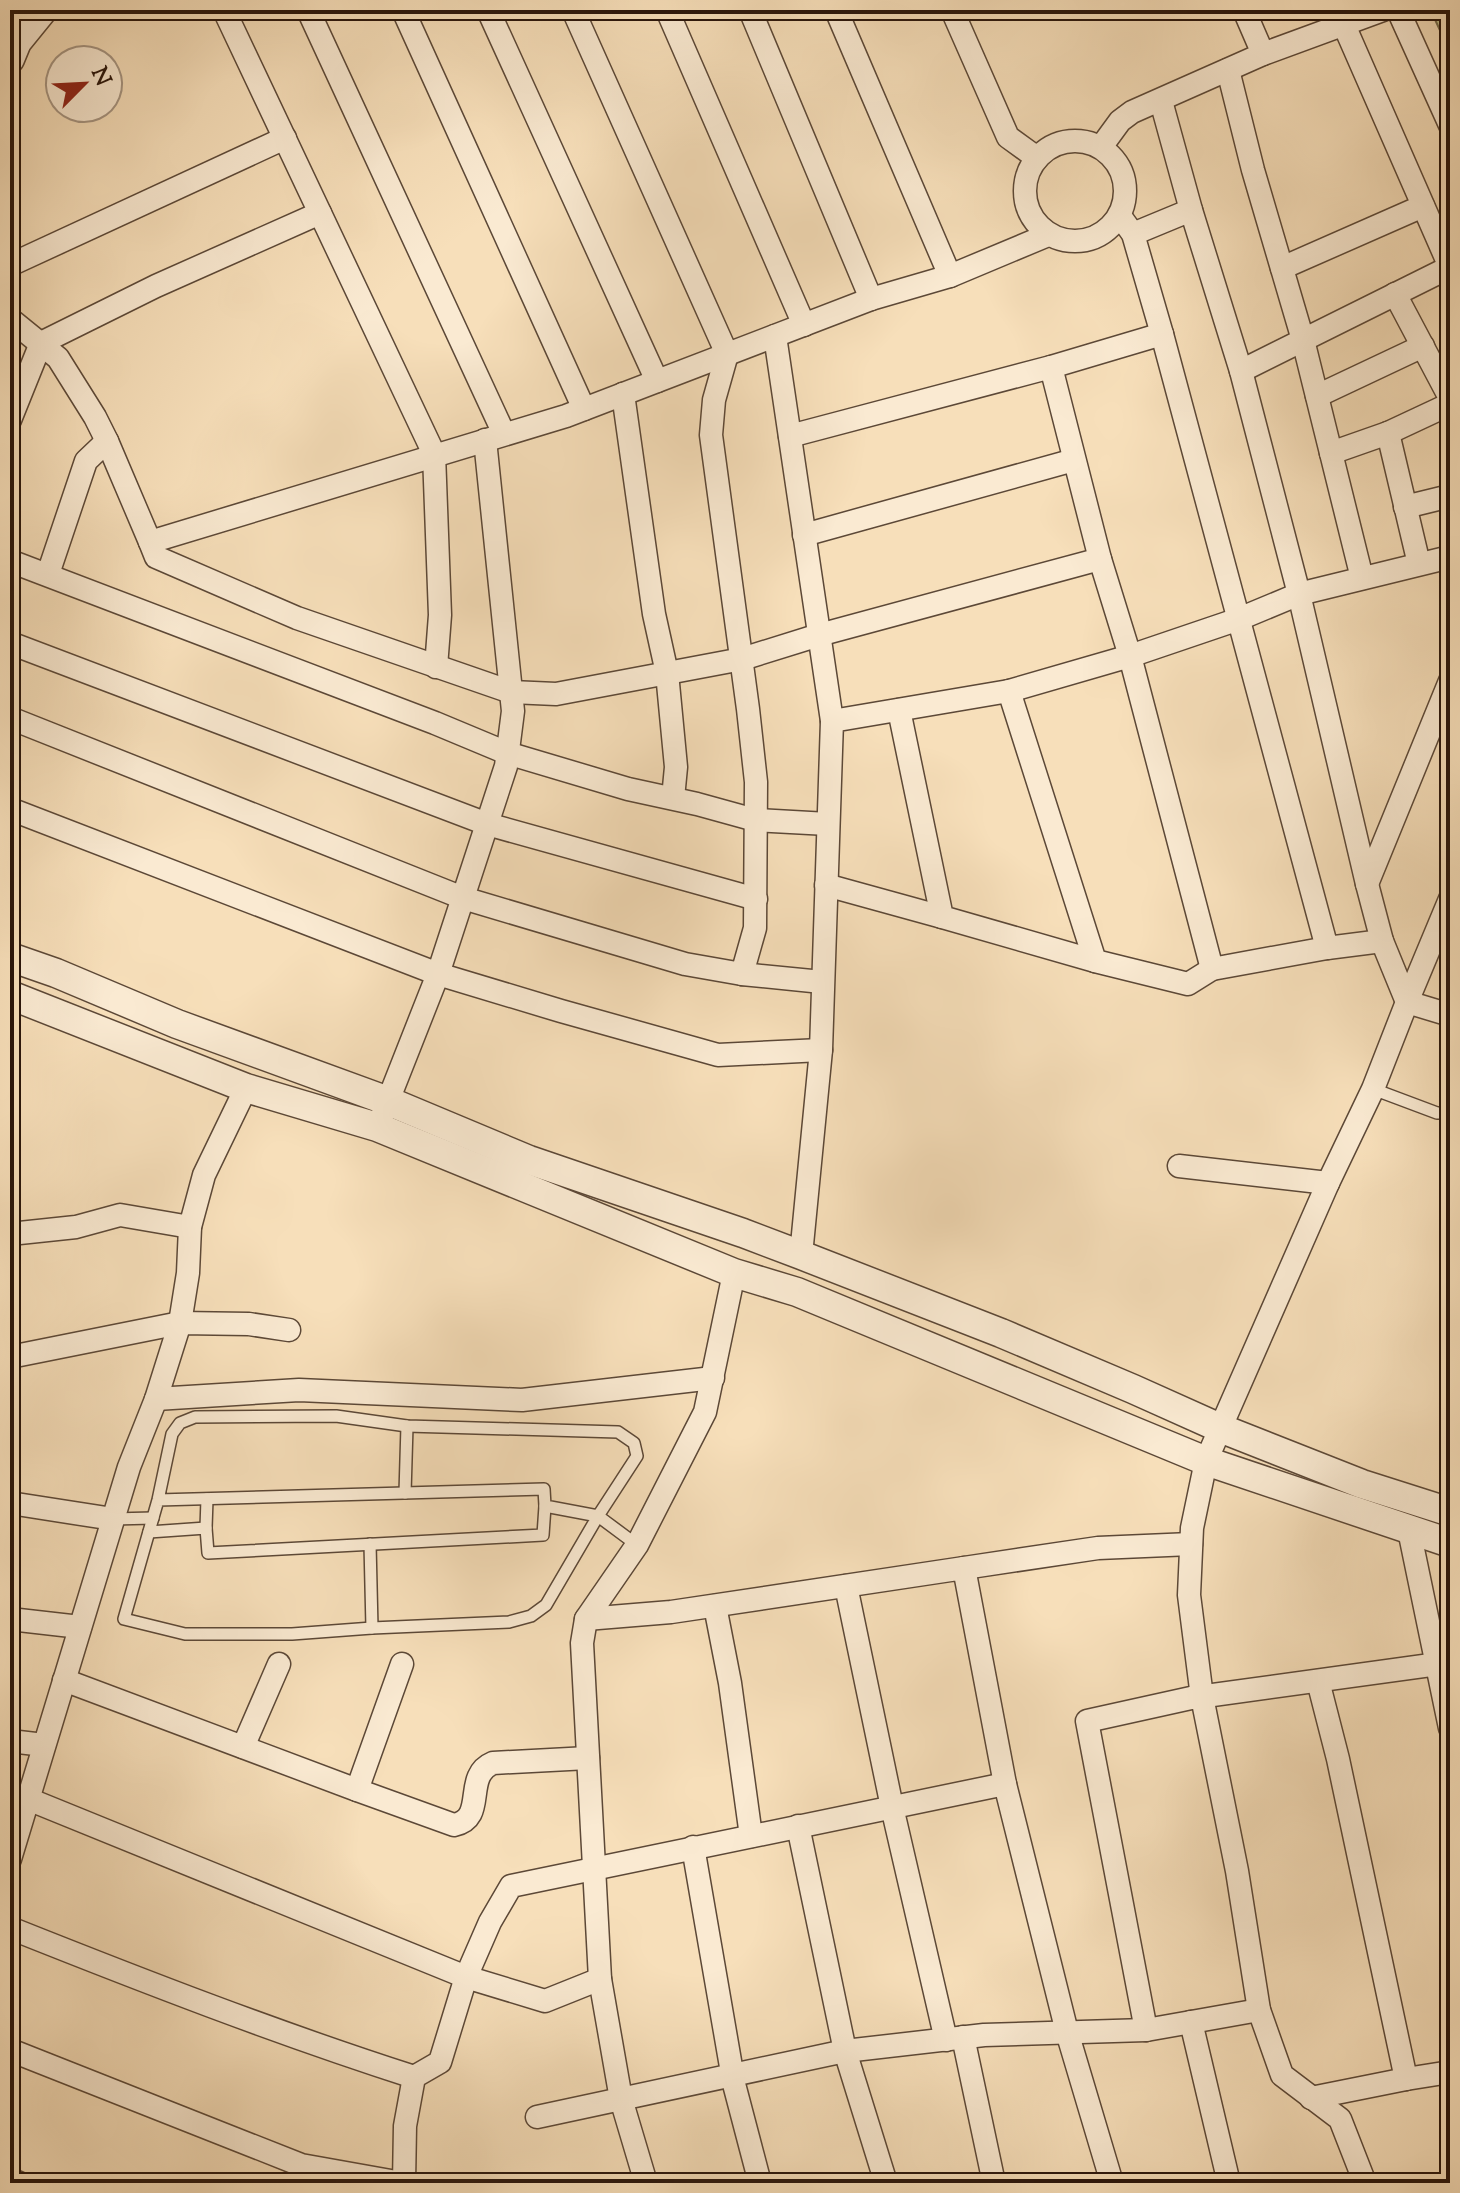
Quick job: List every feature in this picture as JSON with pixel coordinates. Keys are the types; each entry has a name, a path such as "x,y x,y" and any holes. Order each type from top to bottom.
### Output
{"street":[{"path":"10,59 17,42 43,10"},
{"path":"224,10 434,454 440,601 436,667"},
{"path":"308,10 495,437 513,711 506,766 463,898 438,974 377,1127"},
{"path":"403,10 584,409"},
{"path":"488,10 657,381"},
{"path":"573,10 727,354 714,400 711,435 756,782 755,928 742,974"},
{"path":"667,10 804,325"},
{"path":"750,10 871,299"},
{"path":"836,10 950,276"},
{"path":"952,10 1008,137 1037,158"},
{"path":"1244,10 1263,54"},
{"path":"1101,147 1120,121 1132,112 1263,54 1383,10"},
{"path":"1398,10 1450,125"},
{"path":"1241,371 1450,267 1344,25"},
{"path":"1228,70 1253,170 1303,340 1362,578"},
{"path":"1161,101 1241,371 1299,594 1382,941 1407,1002"},
{"path":"10,265 285,138"},
{"path":"1191,210 1126,225 1087,241 1070,242 1048,235 1031,214 1025,198 1026,182 1037,158 1055,145 1070,140 1101,147 1115,159 1123,174 1126,225 1162,334 1327,948"},
{"path":"1282,268 1423,206"},
{"path":"10,420 41,343 156,286 320,213"},
{"path":"150,542 584,409 871,299 950,276 1048,235"},
{"path":"1331,453 1388,433 1450,401 1395,294"},
{"path":"10,319 58,358 95,417 156,557 297,618 511,692 556,694 742,659 1100,559"},
{"path":"790,436 1051,367 1162,334"},
{"path":"775,336 832,721 821,1050 801,1255"},
{"path":"1317,396 1423,346"},
{"path":"1051,367 1212,969"},
{"path":"623,394 654,614 667,673 676,767 673,798"},
{"path":"1388,433 1419,564"},
{"path":"48,574 86,461 107,441"},
{"path":"804,535 1074,460"},
{"path":"1405,507 1450,496"},
{"path":"832,721 1009,691 1130,656 1239,619 1299,594 1450,557"},
{"path":"10,561 507,753 628,789 755,820 828,824"},
{"path":"10,643 487,824 756,899"},
{"path":"1367,884 1450,681"},
{"path":"1009,691 1095,961"},
{"path":"899,710 942,917"},
{"path":"10,718 463,898 685,964 742,974 822,982"},
{"path":"10,809 438,974 718,1055 821,1050"},
{"path":"826,885 1188,984 1212,969 1382,941"},
{"path":"1365,2183 1340,2119 1282,2075 1259,2010 1237,1871 1202,1697 1189,1595 1192,1528 1206,1461 1328,1183 1373,1089 1450,899"},
{"path":"10,957 177,1024 388,1101 529,1160 801,1255 1001,1333 1220,1428 1362,1484 1450,1512"},
{"path":"10,995 246,1088 377,1127 734,1273 797,1292 1206,1461 1450,1543"},
{"path":"1407,1002 1450,1015"},
{"path":"12,1847 129,1467 156,1399 180,1323 188,1273 190,1227 204,1175 246,1088"},
{"path":"1179,1166 1328,1183"},
{"path":"10,1234 76,1227 120,1215 190,1227"},
{"path":"646,2183 621,2099 600,1979 582,1643 586,1619 637,1545 705,1412 734,1273"},
{"path":"10,1357 180,1323 249,1324 289,1330"},
{"path":"156,1399 299,1390 522,1400 713,1378"},
{"path":"10,1503 113,1519"},
{"path":"1409,1530 1450,1728"},
{"path":"586,1619 715,1606 1098,1548 1191,1544"},
{"path":"964,1568 1005,1784 1067,2032 1112,2183"},
{"path":"846,1586 892,1807 994,2183"},
{"path":"715,1606 730,1683 751,1836"},
{"path":"10,1619 80,1627"},
{"path":"243,1747 279,1664"},
{"path":"357,1790 402,1664"},
{"path":"1146,2030 1087,1721 1202,1697 1438,1664"},
{"path":"64,1680 454,1825 465,1823 470,1817 484,1767 493,1763 588,1758"},
{"path":"1318,1681 1338,1759 1406,2079"},
{"path":"10,1741 44,1745"},
{"path":"10,1928 175,1994 414,2077 440,2062 466,1977 490,1922 511,1886 1005,1784"},
{"path":"28,1799 466,1977 545,2001 600,1979"},
{"path":"798,1826 845,2051 886,2183"},
{"path":"693,1847 732,2075 760,2183"},
{"path":"537,2117 845,2051 955,2038 1146,2030 1259,2010"},
{"path":"1191,2022 1229,2183"},
{"path":"10,2050 334,2177 403,2183 405,2126 414,2077"},
{"path":"1311,2098 1450,2071"},
{"path":"10,2179 19,2183"}],"lane":[{"path":"1373,1089 1437,1113 1450,1113"},
{"path":"336,1416 407,1426 618,1432 634,1443 637,1456 546,1605 531,1616 509,1622 292,1634 185,1634 124,1619 158,1500 172,1434 180,1423 195,1417 336,1416"},
{"path":"405,1493 407,1426"},
{"path":"158,1500 544,1489 545,1506 543,1535 208,1553 207,1499"},
{"path":"545,1506 598,1516 637,1545"},
{"path":"113,1519 153,1518"},
{"path":"149,1532 206,1528"},
{"path":"370,1544 372,1628"}],"green space":[{"path":"1450,10 1450,52 1432,13"}]}
